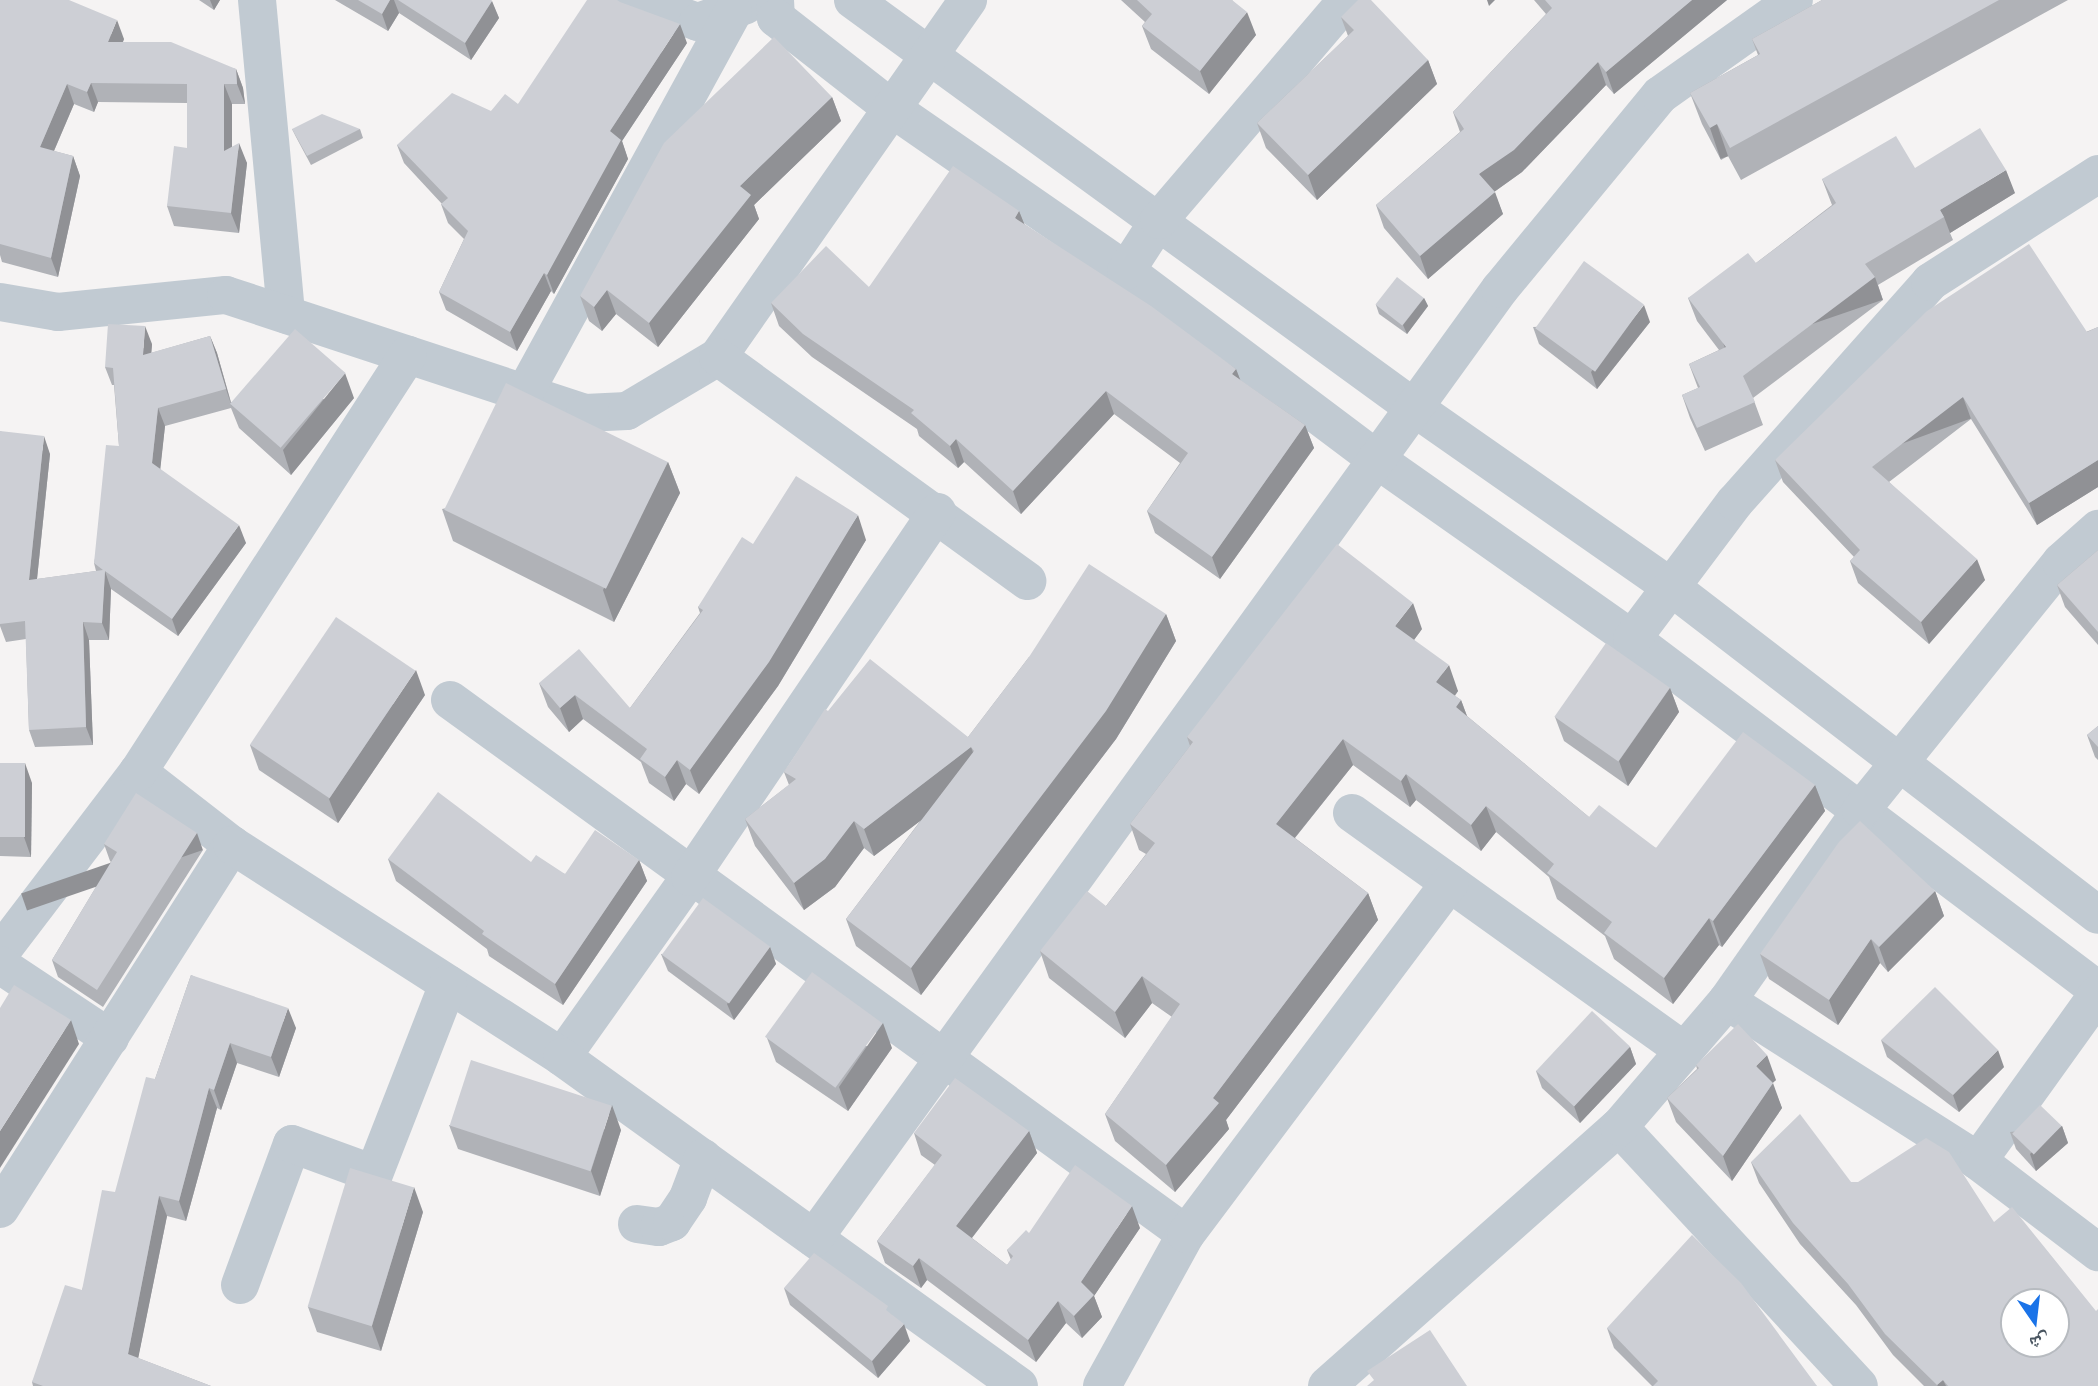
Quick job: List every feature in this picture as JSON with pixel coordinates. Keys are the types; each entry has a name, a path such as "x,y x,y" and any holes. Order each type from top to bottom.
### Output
{"street":[{"path":"257,0 286,315"},
{"path":"634,0 698,22 743,7"},
{"path":"775,0 776,18 891,108 1126,271 1376,459 1632,639 2098,992 1978,1161"},
{"path":"853,0 1413,407 1671,587 1897,765 2098,915"},
{"path":"0,302 58,312 226,295 524,394 605,416 648,402 664,386 718,357 968,0"},
{"path":"1126,271 1159,220 1347,0"},
{"path":"814,1238 1500,289 1661,95 1794,0"},
{"path":"524,394 743,7"},
{"path":"1632,639 1735,502 1930,282 2098,174"},
{"path":"0,953 138,772 408,355"},
{"path":"718,357 937,512 1028,581"},
{"path":"562,1057 690,877 937,512"},
{"path":"1327,1386 1619,1127 1727,1001 1861,810 1897,765 2061,562 2098,529"},
{"path":"450,700 942,1060 1186,1234"},
{"path":"138,772 232,845 562,1057 1019,1386"},
{"path":"1352,813 1683,1050"},
{"path":"0,1209 232,845"},
{"path":"1102,1386 1186,1234 1450,883"},
{"path":"0,965 110,1038"},
{"path":"240,1286 292,1144 374,1174 448,984"},
{"path":"1727,1001 1978,1161 2098,1252"},
{"path":"1619,1127 1859,1386"},
{"path":"637,1224 659,1227 672,1222 688,1198 703,1158"}],"building":[{"path":"0,0 69,0 117,20 108,42 171,42 236,69 237,84 224,84 224,151 239,143 231,213 167,206 174,146 187,148 187,84 91,83 87,92 67,84 40,147 73,156 51,258 0,244"},
{"path":"358,0 390,0 382,14"},
{"path":"398,0 491,0 492,1 465,43"},
{"path":"587,0 617,0 680,24 610,131 621,140 547,275 544,273 510,332 439,292 468,231 441,204 448,198 397,145 452,93 491,111 505,94 518,104"},
{"path":"1137,0 1232,0 1247,12 1200,71 1142,26 1152,14"},
{"path":"1358,0 1371,0 1428,60 1308,175 1257,123 1354,30 1341,17"},
{"path":"1545,0 1692,0 1606,72 1598,62 1514,150 1479,174 1495,192 1420,256 1376,205 1464,129 1453,112 1552,8"},
{"path":"1822,0 1999,0 1730,148 1717,124 1710,128 1690,93 1760,54 1752,39"},
{"path":"774,37 832,97 740,186 751,195 649,323 607,290 594,307 580,296 664,143"},
{"path":"322,114 360,129 307,156 292,129"},
{"path":"1980,128 2006,170 1940,210 1944,217 1865,264 1875,277 1743,376 1755,402 1697,428 1682,395 1700,387 1689,364 1726,347 1688,298 1748,253 1756,263 1836,203 1822,179 1896,136 1915,168"},
{"path":"953,166 1019,211 1015,218 1151,306 1236,369 1232,374 1305,425 1212,557 1147,511 1188,453 1106,391 1013,491 956,439 950,446 911,413 914,410 803,334 771,303 826,246 869,287"},
{"path":"2029,244 2087,332 2098,327 2098,460 2029,503 1963,397 1872,467 1977,559 1921,622 1850,561 1860,550 1775,460 1927,311"},
{"path":"1584,261 1644,304 1595,372 1535,328"},
{"path":"1397,277 1424,298 1402,326 1375,305"},
{"path":"108,324 145,326 143,355 210,336 226,389 158,408 152,463 239,525 172,619 105,571 102,623 83,622 86,727 29,730 25,621 0,624 0,431 44,436 29,580 103,570 94,563 106,445 119,446 113,368 105,367"},
{"path":"295,329 346,373 281,448 230,404"},
{"path":"506,383 668,462 606,589 444,510"},
{"path":"796,476 858,515 769,662 690,770 677,760 665,777 640,759 647,749 575,695 560,708 539,683 579,649 630,708 703,610 698,607 742,537 753,544"},
{"path":"1337,544 1413,603 1395,626 1449,665 1436,682 1461,700 1456,707 1589,817 1599,805 1656,848 1743,732 1815,785 1713,921 1709,918 1664,978 1604,933 1612,922 1547,873 1554,864 1486,806 1471,825 1406,774 1401,781 1343,739 1276,824 1368,893 1213,1098 1219,1103 1166,1165 1105,1114 1180,1004 1142,976 1115,1012 1040,951 1087,891 1106,906 1155,843 1130,824 1193,742 1187,737"},
{"path":"2098,550 2098,632 2057,585"},
{"path":"1089,564 1166,614 1106,711 911,968 846,919 974,751 971,747 864,829 854,821 825,859 794,883 745,819 796,779 784,772 825,709 828,711 870,659 968,737 1029,657"},
{"path":"336,617 416,671 329,798 250,745"},
{"path":"1606,643 1670,688 1618,761 1554,717"},
{"path":"2098,726 2098,747 2087,735"},
{"path":"0,763 25,763 25,837 0,837"},
{"path":"438,792 531,862 536,855 565,874 595,830 639,860 555,984 482,934 484,931 388,859"},
{"path":"136,793 197,833 97,990 52,960 117,852 104,844"},
{"path":"1860,821 1935,891 1879,947 1871,939 1829,1000 1760,954 1839,842"},
{"path":"703,898 770,947 729,1003 662,955"},
{"path":"812,972 882,1023 835,1088 765,1037"},
{"path":"191,975 288,1008 271,1057 230,1043 214,1090 209,1088 179,1201 159,1196 128,1354 211,1386 43,1386 32,1382 65,1285 82,1290 102,1190 115,1192 146,1077 155,1079"},
{"path":"14,985 71,1020 0,1131 0,1008"},
{"path":"1935,987 1998,1050 1953,1095 1881,1040"},
{"path":"1592,1011 1630,1046 1574,1106 1536,1071"},
{"path":"1738,1024 1767,1055 1756,1066 1773,1083 1723,1156 1667,1098 1699,1068 1696,1065"},
{"path":"471,1060 612,1106 590,1171 450,1126"},
{"path":"955,1078 1029,1131 956,1226 1007,1265 1013,1256 1007,1250 1026,1230 1029,1233 1075,1165 1132,1206 1081,1282 1094,1295 1074,1316 1058,1301 1028,1340 919,1258 913,1266 877,1241 942,1155 914,1133"},
{"path":"2040,1105 2062,1126 2034,1155 2012,1134"},
{"path":"1800,1114 1851,1182 1858,1182 1926,1138 1949,1152 1994,1222 2012,1207 2096,1311 2098,1309 2098,1386 1948,1386 1943,1380 1937,1385 1885,1334 1848,1284 1793,1223 1751,1162"},
{"path":"350,1168 414,1188 372,1326 308,1307"},
{"path":"1692,1235 1741,1283 1817,1386 1653,1386 1658,1381 1607,1328"},
{"path":"814,1253 888,1306 886,1310 904,1324 872,1361 784,1288"},
{"path":"1430,1330 1467,1386 1367,1386 1374,1380 1367,1371"}]}
